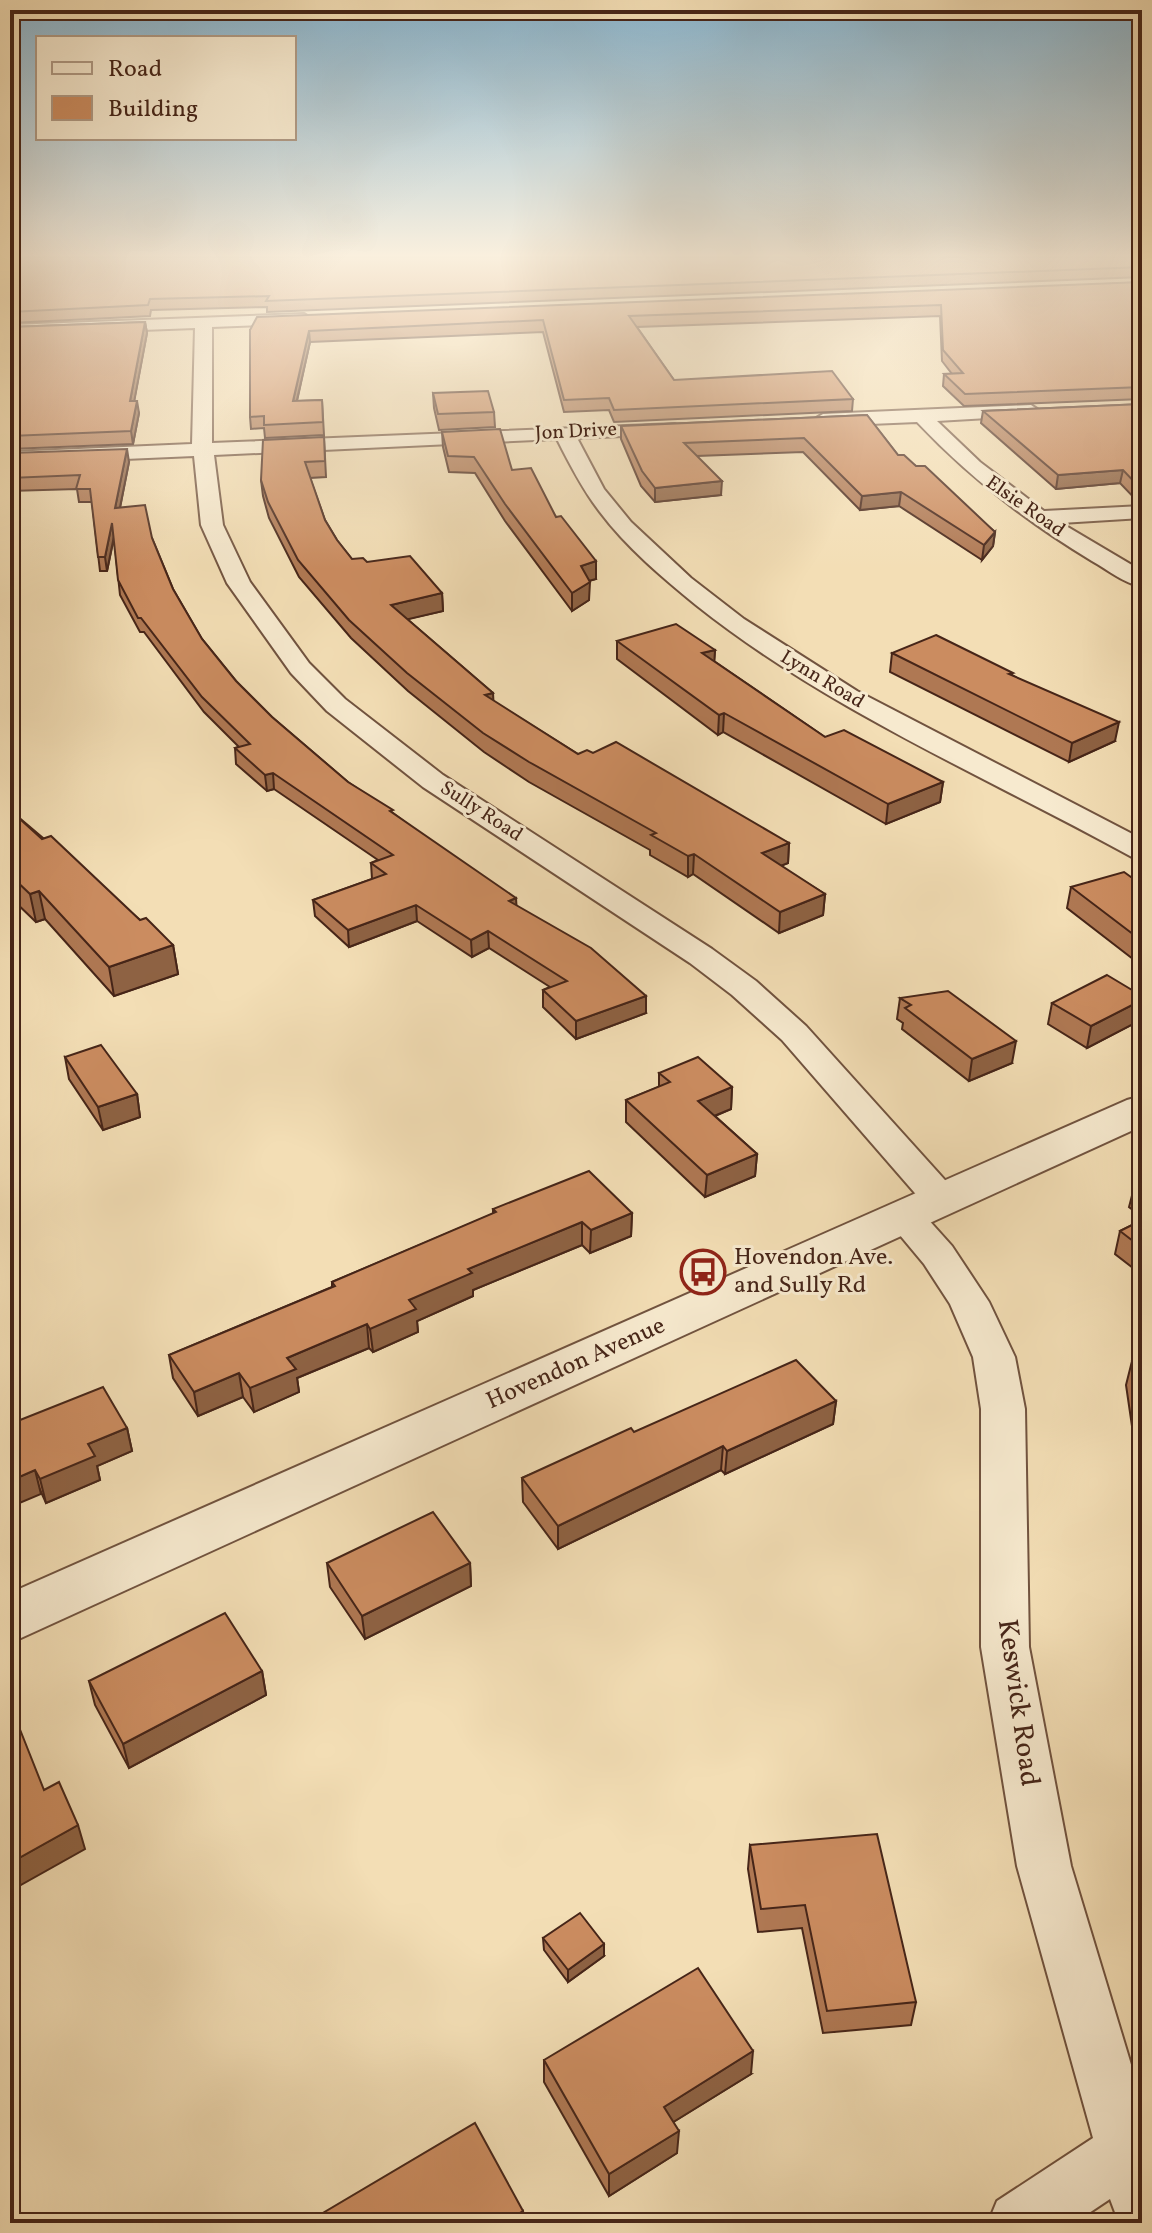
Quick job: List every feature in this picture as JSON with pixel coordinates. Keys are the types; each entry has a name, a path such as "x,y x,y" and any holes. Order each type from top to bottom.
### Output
{"street":[{"name":"Sully Road","path":"203,361 201,433 212,525 239,583 277,639 336,705 433,781 701,956 744,988 794,1033 921,1207"},
{"path":"798,422 1058,410"},
{"name":"Elsie Road","path":"922,416 959,457 989,483 1038,518 1142,580"},
{"name":"Jon Drive","path":"10,458 689,427"},
{"name":"Lynn Road","path":"564,432 604,504 656,559 728,621 858,703 1142,851"},
{"path":"1038,518 1142,512"},
{"name":"Hovendon Avenue","path":"10,1619 1142,1109"},
{"name":"Keswick Road","path":"921,1207 938,1255 969,1302 994,1357 1003,1409 1005,1647 1044,1866 1134,2178"},
{"path":"1019,2223 1134,2178"}],"building":[{"path":"10,361 138,361 130,401 137,401 131,431 10,436"},
{"path":"250,361 302,361 293,401 322,400 323,422 264,425 264,416 250,417"},
{"path":"554,361 661,361 674,380 832,371 853,399 614,410 609,398 564,400"},
{"path":"953,361 1142,361 1142,387 965,394 944,374 963,373"},
{"path":"488,391 494,412 438,414 433,393"},
{"path":"1142,404 1142,490 1123,470 1058,475 983,411"},
{"path":"867,415 898,455 904,455 916,466 925,466 995,532 984,545 901,492 862,496 804,438 684,443 722,481 655,488 642,471 621,426"},
{"path":"500,429 512,470 531,468 556,517 561,516 596,561 581,566 590,582 572,593 474,457 448,456 442,432"},
{"path":"324,437 325,461 305,462 325,520 337,540 352,559 363,558 367,562 410,556 442,593 391,605 493,693 485,695 578,754 587,750 593,753 616,742 789,843 762,853 825,894 780,912 694,854 688,856 651,835 656,833 483,733 407,673 349,620 298,560 268,502 261,480 263,440"},
{"path":"127,449 115,508 145,505 152,538 173,589 202,639 236,681 272,717 348,782 393,810 390,811 516,898 509,901 591,948 646,996 576,1021 543,990 567,981 488,931 471,940 416,905 348,930 313,900 386,874 371,863 393,855 273,773 265,775 235,748 250,744 202,697 138,618 118,580 112,523 105,557 98,557 90,489 76,489 80,475 10,478 10,453"},
{"path":"676,624 715,650 702,653 825,737 844,730 943,782 888,804 724,713 719,715 617,641"},
{"path":"936,635 1013,673 1009,674 1119,722 1072,743 892,653"},
{"path":"10,810 42,839 51,836 140,920 146,918 173,945 109,967 39,891 30,894 10,875"},
{"path":"1124,872 1142,885 1142,941 1071,887"},
{"path":"1107,975 1142,996 1142,1000 1091,1026 1052,1003"},
{"path":"948,991 1016,1041 972,1059 905,1008 911,1005 900,998"},
{"path":"101,1045 137,1094 98,1107 65,1057"},
{"path":"698,1057 732,1087 698,1101 757,1154 707,1175 626,1100 670,1082 659,1073"},
{"path":"589,1171 632,1213 591,1230 582,1222 468,1269 472,1273 409,1300 416,1309 370,1329 367,1324 287,1358 296,1369 250,1388 239,1373 194,1392 169,1355 335,1286 332,1282 496,1212 493,1209"},
{"path":"1142,1220 1142,1248 1120,1231"},
{"path":"796,1360 836,1401 727,1451 723,1446 558,1526 522,1478 631,1428 634,1432"},
{"path":"1132,1361 1142,1362 1142,1410 1139,1410"},
{"path":"103,1387 127,1428 88,1444 95,1456 40,1479 35,1470 10,1481 10,1424"},
{"path":"433,1512 470,1563 362,1616 327,1563"},
{"path":"225,1613 262,1671 123,1744 89,1681"},
{"path":"19,1727 44,1790 59,1782 78,1825 10,1863 10,1732"},
{"path":"877,1834 916,2002 827,2011 805,1905 761,1909 750,1845"},
{"path":"580,1913 604,1944 568,1970 543,1938"},
{"path":"698,1968 753,2051 664,2107 679,2131 609,2174 544,2060"},
{"path":"475,2123 523,2211 503,2223 306,2223"}],"place":[{"name":"Hovendon Ave. and Sully Rd","path":"703,1272"}]}
